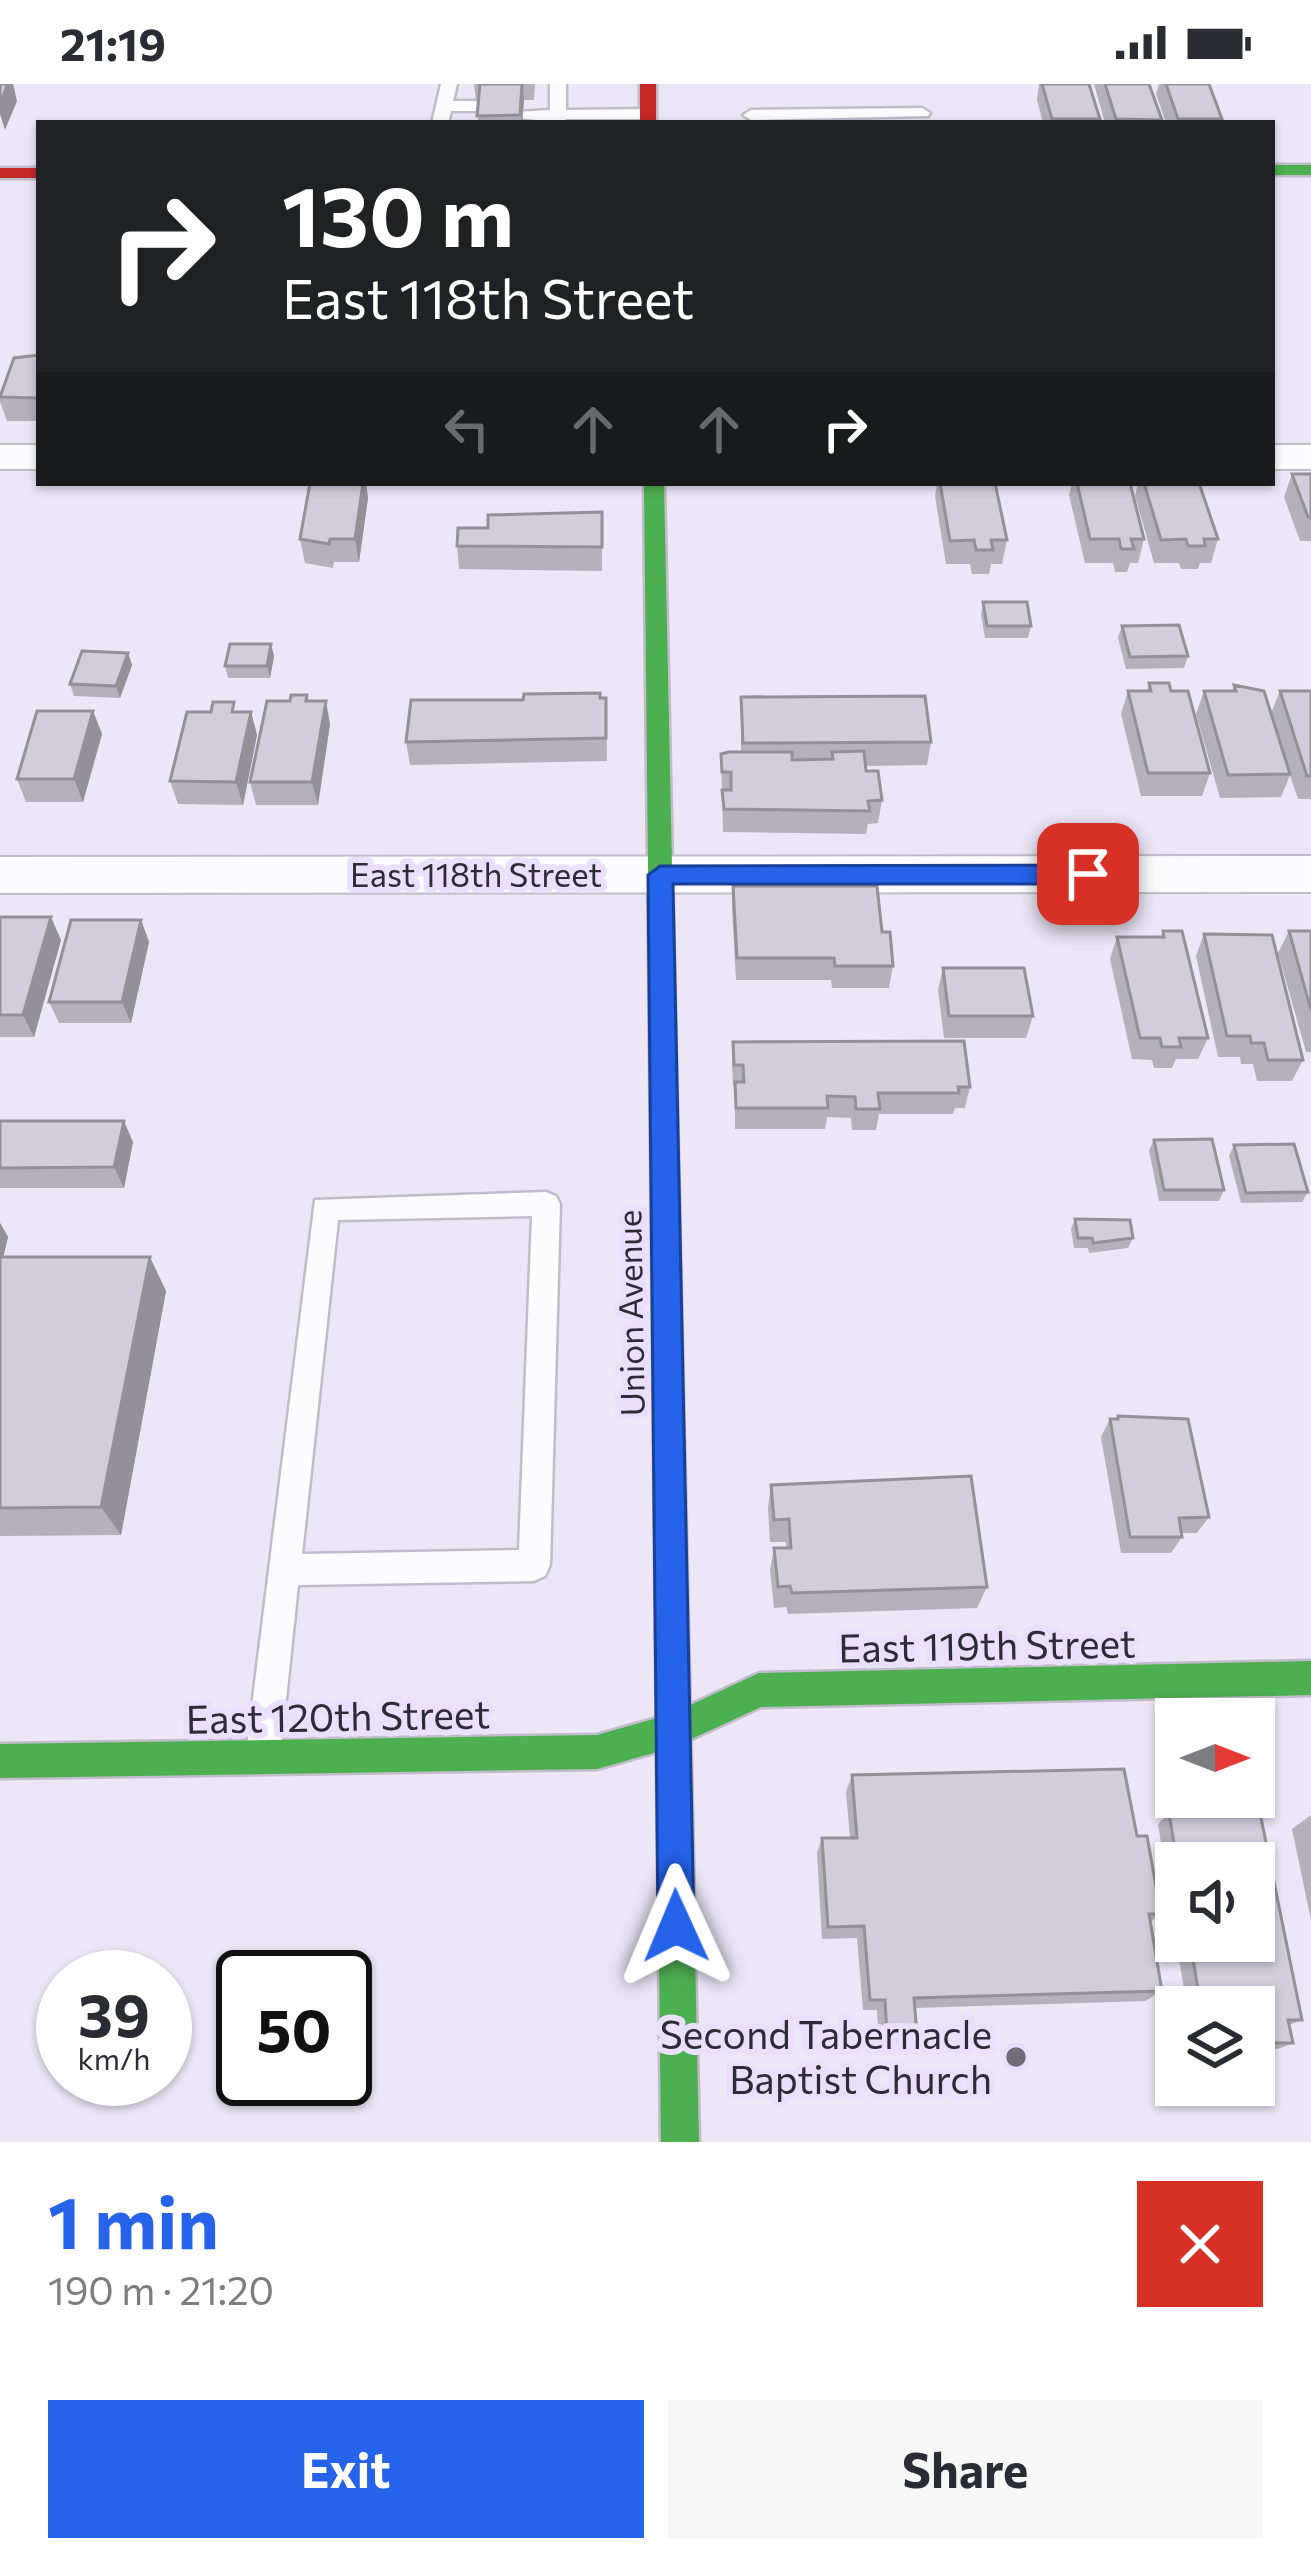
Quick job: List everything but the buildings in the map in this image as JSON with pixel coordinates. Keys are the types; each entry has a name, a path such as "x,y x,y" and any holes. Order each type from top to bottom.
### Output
{"main road":[{"path":"647,84 648,118"},
{"path":"1275,170 1311,170"},
{"path":"0,173 36,173"},
{"name":"Union Avenue","path":"654,486 680,2142"},
{"name":"East 119th Street","path":"674,1730 759,1690 1311,1678"},
{"name":"East 120th Street","path":"0,1761 597,1753 674,1730"}],"street":[{"path":"0,457 36,457"},
{"path":"1275,457 1311,457"},
{"name":"East 118th Street","path":"0,875 1311,874"}],"lane":[{"path":"542,84 558,84 558,115"},
{"path":"466,85 449,85 442,115 482,111"},
{"path":"523,111 648,118"},
{"path":"751,115 922,111"},
{"path":"263,1757 283,1570 325,1208 546,1204 535,1565 283,1570"}],"traffic: fast":[{"path":"1275,170 1311,170"},
{"path":"654,486 669,1442"},
{"path":"0,1761 597,1752 674,1730 759,1690 1311,1678"},
{"path":"674,1764 680,2142"}],"traffic: jam":[{"path":"648,84 648,120"},
{"path":"0,173 36,173"},
{"path":"669,1442 674,1764"}],"place":[{"name":"Second Tabernacle Baptist Church","path":"1016,2057"}],"route":[{"path":"676,1926 660,875 1088,874"}]}
